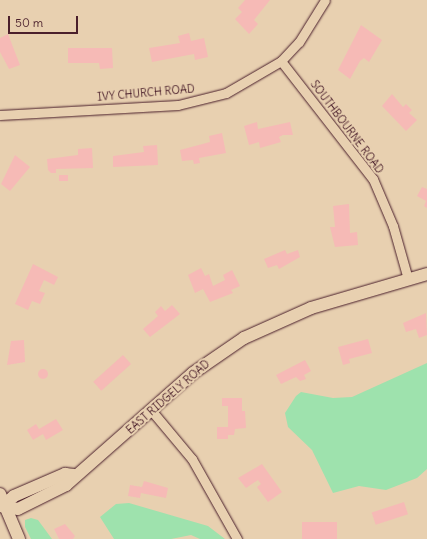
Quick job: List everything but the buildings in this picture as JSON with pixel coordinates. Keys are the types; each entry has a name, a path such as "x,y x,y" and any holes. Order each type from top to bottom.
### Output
{"street":[{"name":"IVY CHURCH ROAD","path":"0,115 201,101 247,83 281,61 299,42 325,0"},
{"name":"SOUTHBOURNE ROAD","path":"281,61 373,179 393,226 408,279"},
{"name":"EAST RIDGELY ROAD","path":"1,502 65,474 74,475 203,365 259,330 311,308 427,274"},
{"path":"151,410 192,459 236,539"},
{"path":"1,502 19,539"}],"green space":[{"path":"427,363 427,469 417,478 386,490 359,486 333,493 312,450 288,427 285,413 296,396 301,392 333,398 352,397"},
{"path":"129,503 208,526 225,539 200,539 191,535 171,539 114,539 100,517 116,504"},
{"path":"31,518 38,520 52,539 31,539 25,527 25,520"}]}
